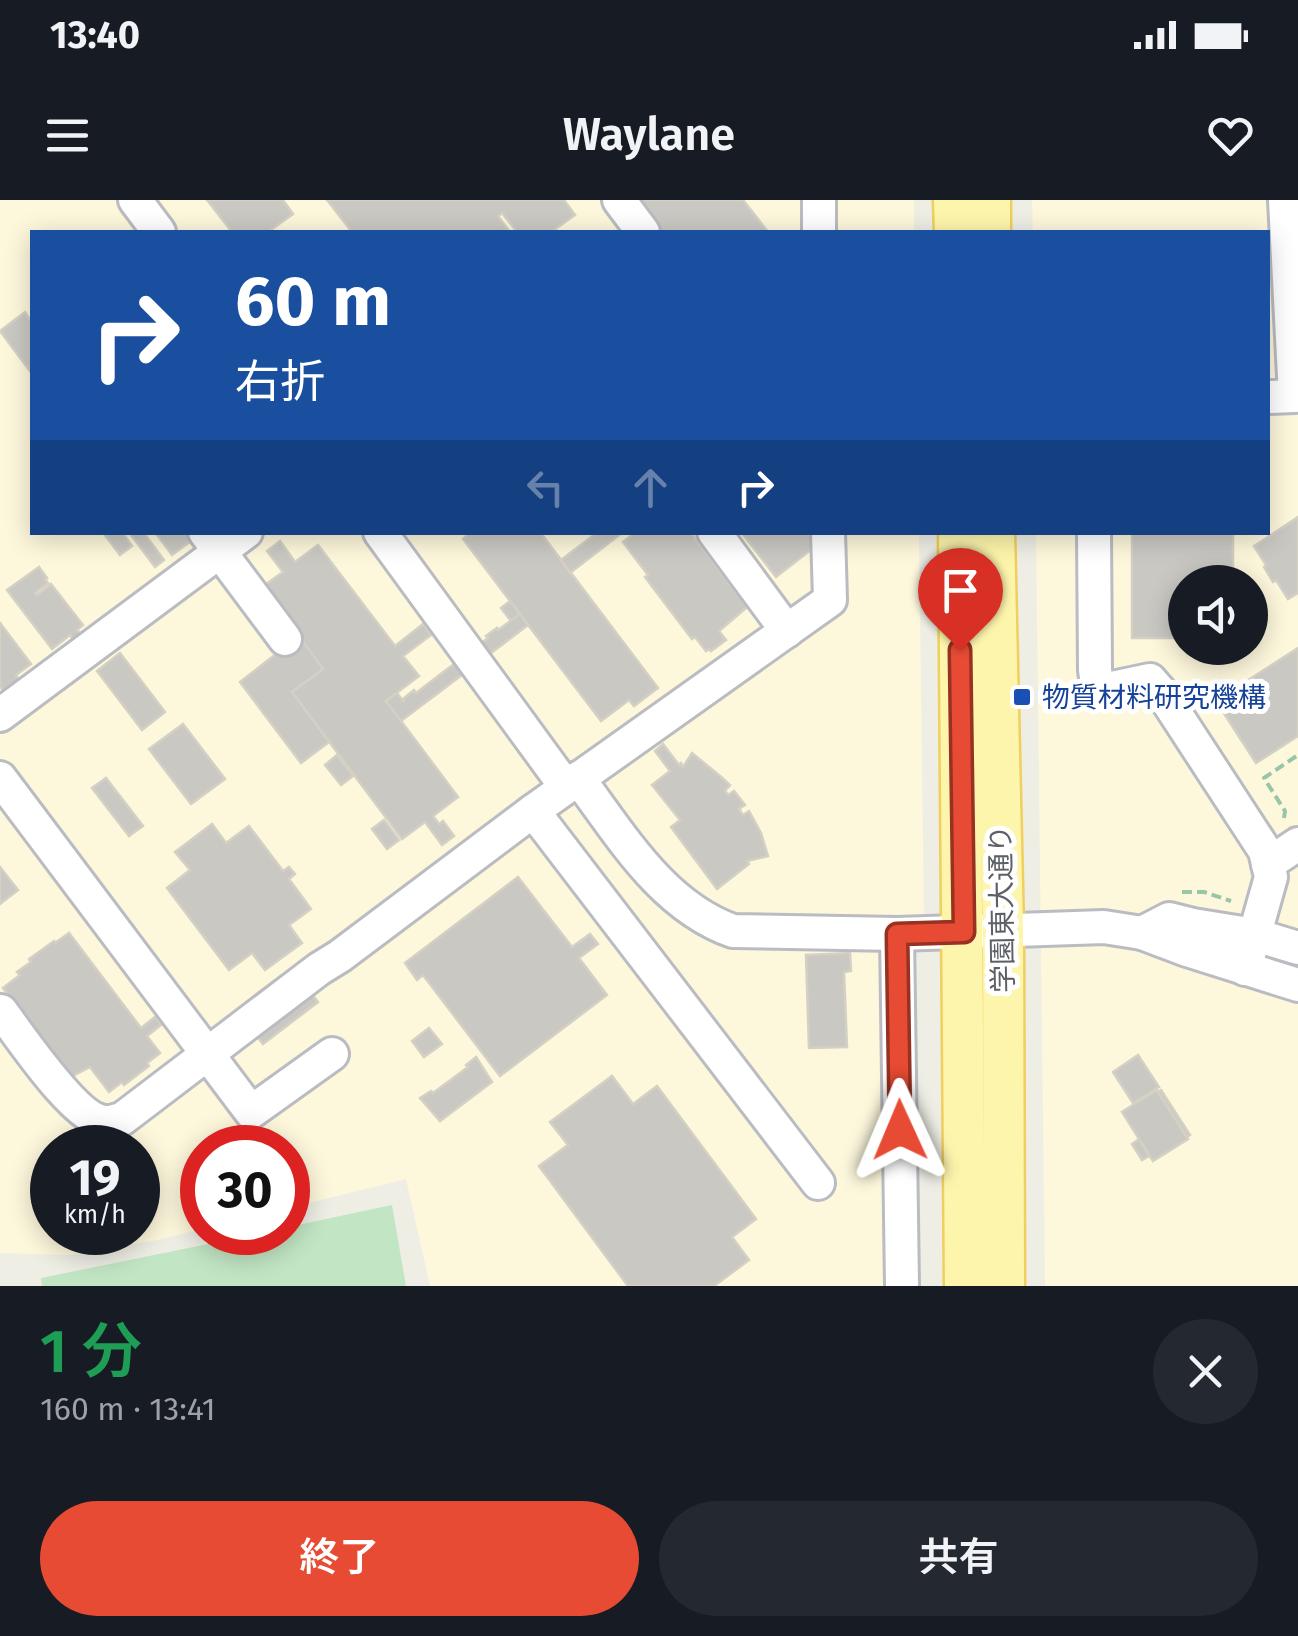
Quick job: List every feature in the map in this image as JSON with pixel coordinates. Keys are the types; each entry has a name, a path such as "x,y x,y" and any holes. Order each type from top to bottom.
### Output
{"main road":[{"path":"954,200 955,230"},
{"path":"990,200 990,230"},
{"name":"学園東大通り","path":"959,535 965,1286"},
{"name":"学園東大通り","path":"994,535 1004,930 1004,1286"}],"street":[{"path":"134,200 153,230"},
{"path":"618,200 641,230"},
{"path":"819,200 820,230"},
{"path":"1270,398 1296,396 1285,200"},
{"path":"382,535 572,782 665,888 708,922 733,932 897,934 1104,926 1142,933 1298,985"},
{"path":"716,535 786,630"},
{"path":"1,1011 74,1104 104,1123 122,1119 572,782 830,600 828,535"},
{"path":"1094,535 1098,691 1150,680 1265,851 1271,878 1268,892 1249,919 1245,968"},
{"path":"0,714 224,539 285,639"},
{"path":"1,782 250,1112 332,1054"},
{"path":"533,811 818,1184"},
{"path":"1268,864 1289,835"},
{"path":"1142,933 1169,919 1194,925 1249,919 1298,948"},
{"path":"897,934 902,1286"}],"path":[{"path":"1289,835 1285,811 1264,778 1298,755"},
{"path":"1174,893 1204,892 1249,919"}],"shaded area":[{"path":"0,200 914,200 914,230 30,230 30,535 919,535 924,916 854,920 855,952 885,953 893,1286 430,1286 406,1179 310,1203 310,1125 180,1125 180,1234 160,1240 160,1125 30,1125 30,1254 0,1253"},
{"path":"1032,200 1298,200 1298,1286 1045,1286 1036,535 1270,535 1270,230 1033,230"}],"green space":[{"path":"392,1205 406,1286 42,1286 41,1278 180,1250 180,1255 310,1255 310,1222"}],"building":[{"path":"207,200 283,200 293,214 271,230 230,230"},
{"path":"327,200 564,200 575,215 554,230 515,230 502,213 498,216 508,230 350,230"},
{"path":"627,200 743,200 766,230 650,230"},
{"path":"25,312 30,320 30,371 0,331"},
{"path":"1298,517 1298,593 1288,599 1276,580 1273,582 1268,565 1254,546"},
{"path":"105,535 124,535 132,546 120,555"},
{"path":"131,535 145,535 164,560 155,567"},
{"path":"157,535 193,535 195,538 172,555"},
{"path":"468,535 542,535 658,688 634,706 629,700 601,721 463,539"},
{"path":"594,535 619,535 570,573 561,560"},
{"path":"632,535 692,535 747,607 719,631 726,640 706,651 695,637 692,639 623,542"},
{"path":"743,535 809,535 817,545 776,577"},
{"path":"1132,535 1233,535 1233,565 1168,565 1168,638 1132,638"},
{"path":"280,541 295,562 318,545 395,646 423,624 431,635 403,656 419,676 386,701 458,797 433,816 439,824 443,821 454,836 442,845 425,822 402,839 292,692 323,669 262,587 283,572 267,551"},
{"path":"39,567 48,583 35,593 51,584 83,625 77,630 82,635 74,641 70,635 52,649 7,590"},
{"path":"510,601 520,614 511,621 501,608"},
{"path":"520,614 528,625 401,721 386,701 397,693 404,702 414,690 416,693 486,636"},
{"path":"0,623 31,664 16,675 20,681 5,692 0,687"},
{"path":"299,636 323,669 292,692 329,742 301,763 240,682"},
{"path":"1298,648 1298,736 1256,763 1216,701"},
{"path":"120,653 165,712 142,730 97,671"},
{"path":"183,724 225,779 191,804 149,749"},
{"path":"663,744 679,765 683,767 692,753 730,785 725,791 728,795 734,791 745,805 739,809 743,815 749,811 761,833 768,856 747,861 749,864 717,889 671,827 680,820 652,785 670,771 655,751"},
{"path":"337,755 353,776 341,785 325,765"},
{"path":"106,778 143,826 129,836 92,788"},
{"path":"384,820 399,840 387,849 372,829"},
{"path":"212,824 226,843 249,826 283,871 289,867 295,874 289,879 311,909 289,925 302,943 265,970 252,953 229,970 167,888 190,870 175,852"},
{"path":"0,867 18,890 0,904"},
{"path":"518,877 572,947 590,934 598,944 579,958 607,995 500,1076 423,975 417,980 405,963"},
{"path":"69,933 141,1028 155,1017 161,1025 147,1036 160,1053 147,1063 149,1066 109,1092 90,1067 71,1077 3,988 20,975 17,972 31,962 29,959"},
{"path":"850,953 851,971 844,972 847,1047 809,1048 806,955"},
{"path":"311,993 318,1002 263,1044 256,1035"},
{"path":"429,1028 442,1044 424,1057 412,1041"},
{"path":"1138,1055 1159,1087 1133,1103 1113,1072"},
{"path":"476,1057 492,1082 440,1121 420,1098 433,1093"},
{"path":"612,1076 633,1104 657,1086 756,1219 732,1237 749,1260 714,1286 628,1286 539,1166 568,1145 550,1122"},
{"path":"1157,1090 1188,1139 1153,1161 1122,1112"},
{"path":"1161,1090 1190,1135 1187,1137 1158,1092"},
{"path":"1139,1139 1149,1156 1142,1160 1132,1144"}],"place":[{"name":"物質材料研究機構","path":"1022,697"}],"route":[{"path":"900,1130 897,934 964,932 960,650"}]}
